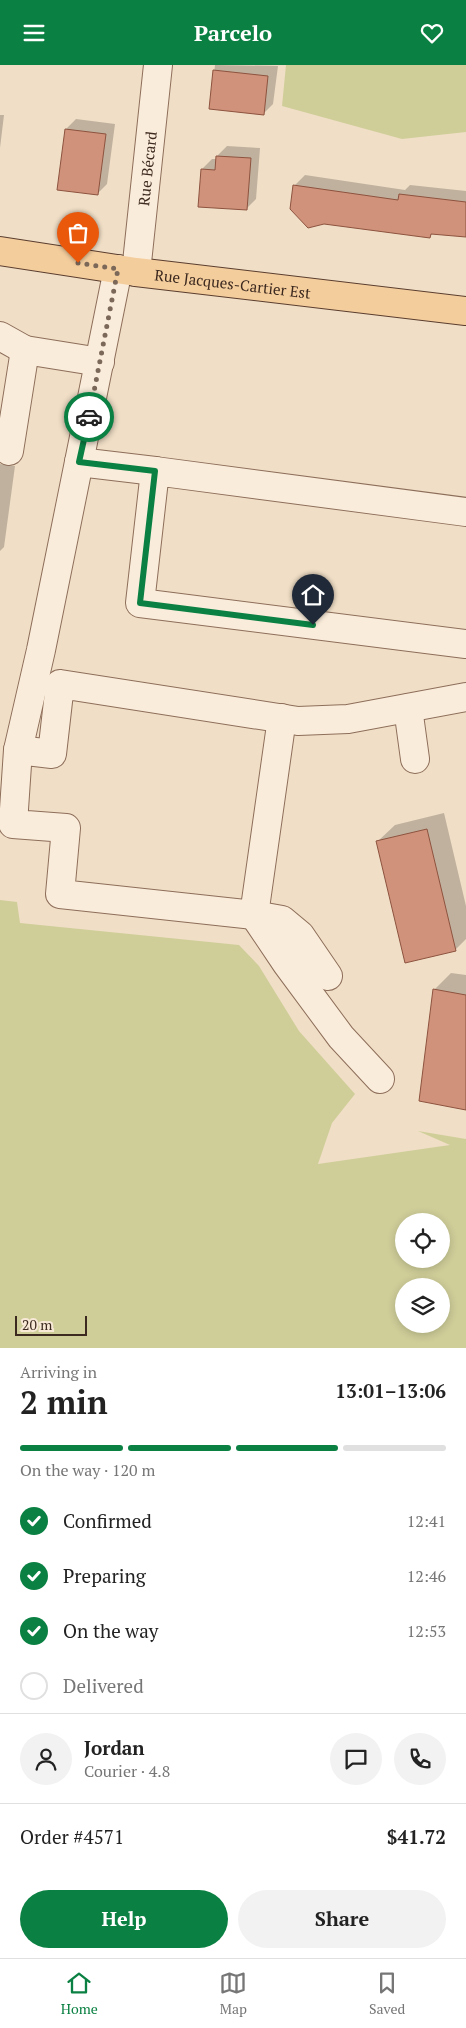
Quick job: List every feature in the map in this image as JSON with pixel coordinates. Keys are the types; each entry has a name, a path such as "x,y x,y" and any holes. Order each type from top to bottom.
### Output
{"main road":[{"name":"Rue Jacques-Cartier Est","path":"0,251 127,271 466,311"}],"street":[{"name":"Rue Bécard","path":"6,823 18,750 41,650 100,362 127,271 158,65"},
{"path":"0,336 25,349 100,362"},
{"path":"9,451 25,349"},
{"path":"79,462 466,512"},
{"path":"155,471 140,603 466,644"},
{"path":"18,750 52,754 60,684 298,721 348,719 466,697"},
{"path":"408,708 415,759"},
{"path":"282,718 254,915 340,1037 380,1079"},
{"path":"6,823 66,828 60,894 254,915 282,920 300,935 328,976"}],"shaded area":[{"path":"286,65 466,65 466,132 402,139 282,106"},
{"path":"0,900 17,902 20,923 239,945 259,966 299,1031 355,1094 332,1123 318,1164 450,1145 418,1131 466,1139 466,1348 0,1348"}],"building":[{"path":"213,70 268,76 264,115 209,109"},
{"path":"65,129 106,134 98,195 57,190"},
{"path":"216,156 251,158 247,210 198,207 201,169 215,170"},
{"path":"293,185 398,200 399,194 466,202 466,237 431,234 430,238 324,224 308,228 290,209"},
{"path":"427,829 456,951 405,963 376,841"},
{"path":"433,989 466,995 466,1110 419,1101"}],"way so far":[{"path":"78,263 118,269 89,417"}],"route":[{"path":"89,417 79,462 155,471 140,603 313,625"}]}
